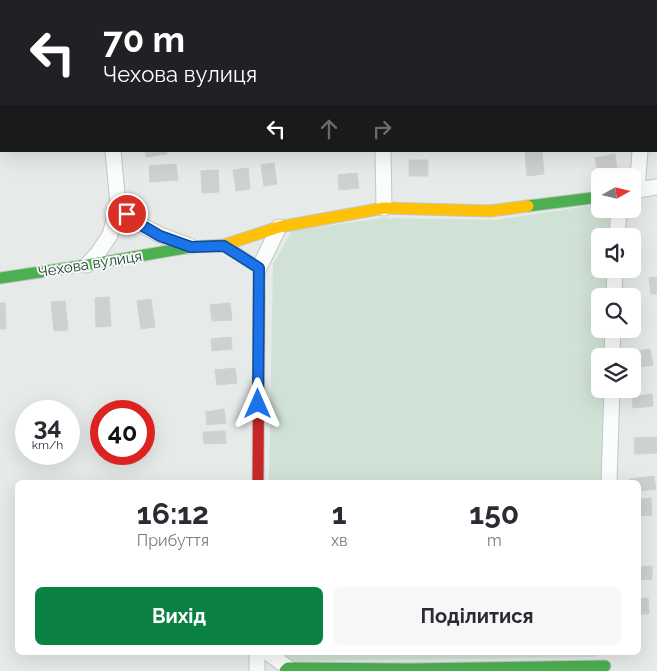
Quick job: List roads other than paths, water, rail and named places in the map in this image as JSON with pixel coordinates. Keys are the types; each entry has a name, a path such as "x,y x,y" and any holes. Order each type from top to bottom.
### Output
{"street":[{"path":"87,265 110,235 118,205 113,152"},
{"path":"383,152 384,208"},
{"path":"638,168 640,152"},
{"path":"641,190 657,187"},
{"name":"Чехова вулиця","path":"0,278 191,247 224,246 279,227 384,208 490,211 591,198"},
{"path":"118,205 136,222 160,236 191,247"},
{"path":"258,480 259,268 279,227"},
{"path":"224,246 259,268"},
{"path":"609,480 612,398"},
{"path":"257,655 257,671"},
{"path":"270,655 286,669 410,669 606,663"}]}
